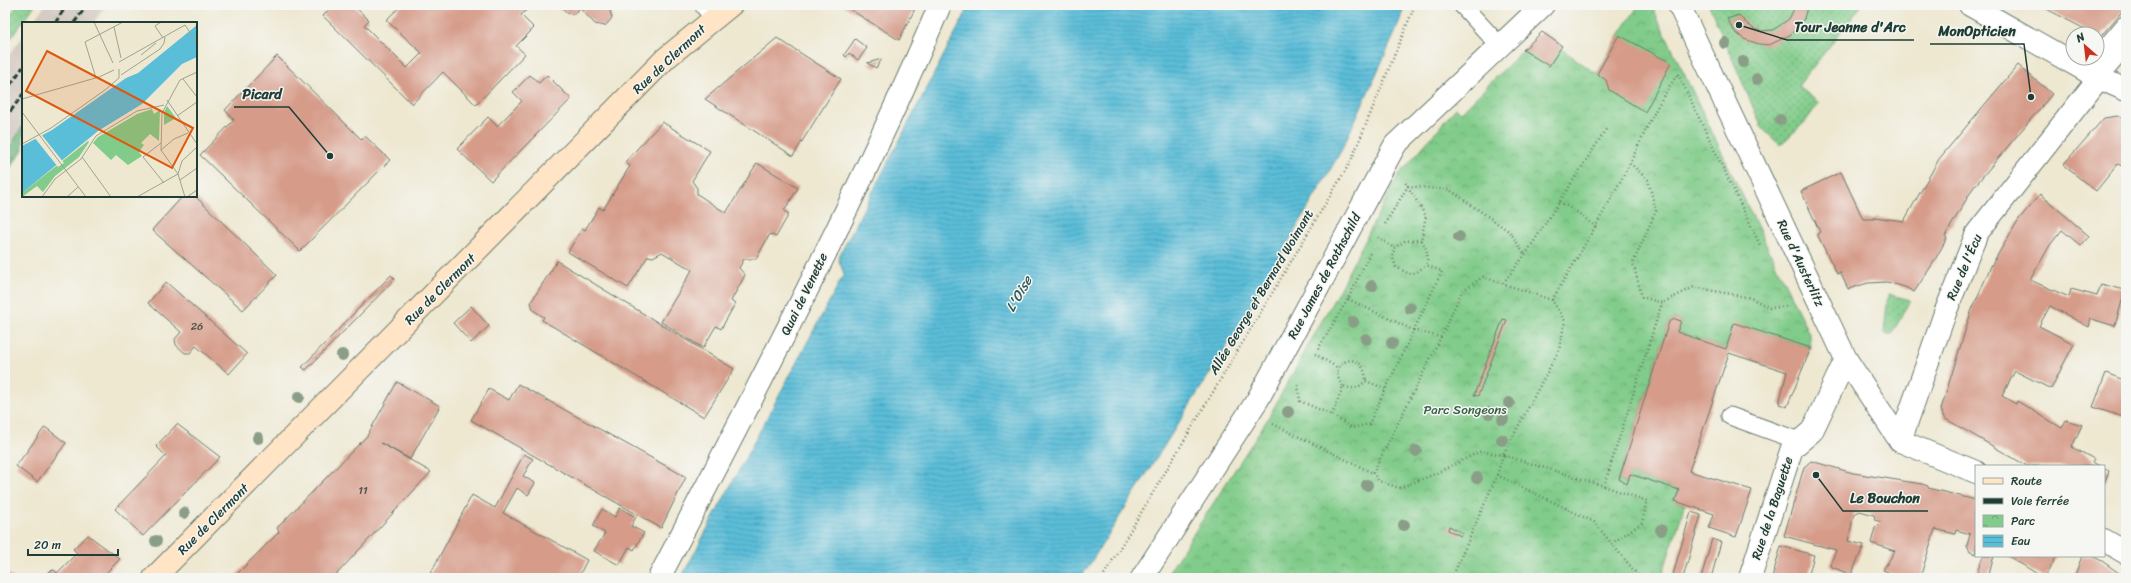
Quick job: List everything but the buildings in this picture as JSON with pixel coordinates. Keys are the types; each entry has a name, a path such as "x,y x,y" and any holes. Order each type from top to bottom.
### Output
{"main road":[{"name":"Rue de Clermont","path":"154,578 666,58 718,9"}],"street":[{"name":"Quai de Venette","path":"660,578 734,435 900,100 940,5"},
{"name":"Rue James de Rothschild","path":"1142,578 1176,528 1258,399 1395,145 1543,5"},
{"name":"Rue d'Austerlitz","path":"1679,5 1698,42 1846,359 1900,441"},
{"path":"1970,5 2111,80"},
{"name":"Rue de l'Écu","path":"1900,441 1945,313 1977,233 2111,80 2126,27"},
{"name":"Rue de la Baguette","path":"1750,578 1792,448 1812,431 1846,359"},
{"path":"1900,441 1975,472"},
{"path":"2105,541 2126,553"}],"lane":[{"path":"1462,5 1499,45"},
{"path":"2111,80 2126,46"},
{"path":"1730,416 1799,441"}],"path":[{"name":"Allée George et Bernard Woimant","path":"1102,578 1351,161 1415,5"},
{"path":"1552,300 1596,227 1630,163 1658,102 1681,69 1685,54 1698,42"},
{"path":"1678,74 1762,250"},
{"path":"1503,284 1525,255 1607,128"},
{"path":"1630,163 1648,180 1656,211 1633,263 1642,297 1662,304"},
{"path":"1383,167 1398,176 1408,186 1426,216 1421,240 1426,247 1428,256 1426,265 1417,272 1409,274 1402,272 1396,267 1393,258 1394,248"},
{"path":"1311,360 1348,298 1378,236 1408,186"},
{"path":"1408,186 1450,190 1510,232 1525,255"},
{"path":"1559,202 1576,211 1596,227"},
{"path":"1378,236 1394,248"},
{"path":"1394,248 1405,241 1421,240"},
{"path":"1301,380 1298,386 1300,400 1332,415 1352,428 1369,424 1412,330 1442,271 1426,265"},
{"path":"1373,473 1441,337 1462,290 1483,277 1552,300 1565,321 1559,350 1503,455 1498,475 1452,578"},
{"path":"1604,486 1662,304 1694,287 1751,298 1770,308 1789,306 1786,299"},
{"path":"1348,298 1412,330 1441,337"},
{"path":"1315,354 1338,368"},
{"path":"1345,361 1358,361 1365,369 1366,380 1358,388 1350,389 1343,386 1338,380 1338,368 1345,361"},
{"path":"1366,380 1386,389"},
{"path":"1332,415 1343,386"},
{"path":"1269,431 1273,424 1373,473 1379,481 1399,488 1435,474 1481,451 1503,455 1604,486 1647,501 1642,523 1612,543"},
{"path":"1498,475 1594,522 1640,578"}],"shaded area":[{"path":"45,5 106,5 94,22 33,22"},
{"path":"22,37 22,125 5,150 5,61"}],"green space":[{"path":"17,5 35,5 5,46 5,23"},
{"name":"Parc Songeons","path":"1639,5 1651,5 1810,336 1811,348 1735,324 1726,349 1677,332 1681,321 1675,319 1669,322 1619,478 1620,481 1627,484 1630,474 1679,490 1675,501 1685,505 1661,578 1165,578 1267,420 1338,292 1398,176 1456,108 1461,112 1542,32 1562,46 1560,48 1597,74 1619,35"},
{"path":"1709,5 1862,5 1798,86 1819,103 1805,122 1780,145 1762,128"},
{"path":"22,127 22,151 5,175 5,154"},
{"path":"1888,294 1910,300 1892,334 1884,332"}],"water":[{"name":"L'Oise","path":"970,5 1405,5 1396,31 1341,151 1239,327 1081,578 681,578 844,274 838,258"}],"railway":[{"path":"56,22 67,5"},
{"path":"75,22 87,5"},
{"path":"5,92 22,68"},
{"path":"5,119 22,95"}],"place":[{"name":"Tour Jeanne d'Arc","path":"1739,25"},
{"name":"MonOpticien","path":"2031,97"},
{"name":"Picard","path":"330,156"},
{"name":"Le Bouchon","path":"1816,475"}]}
